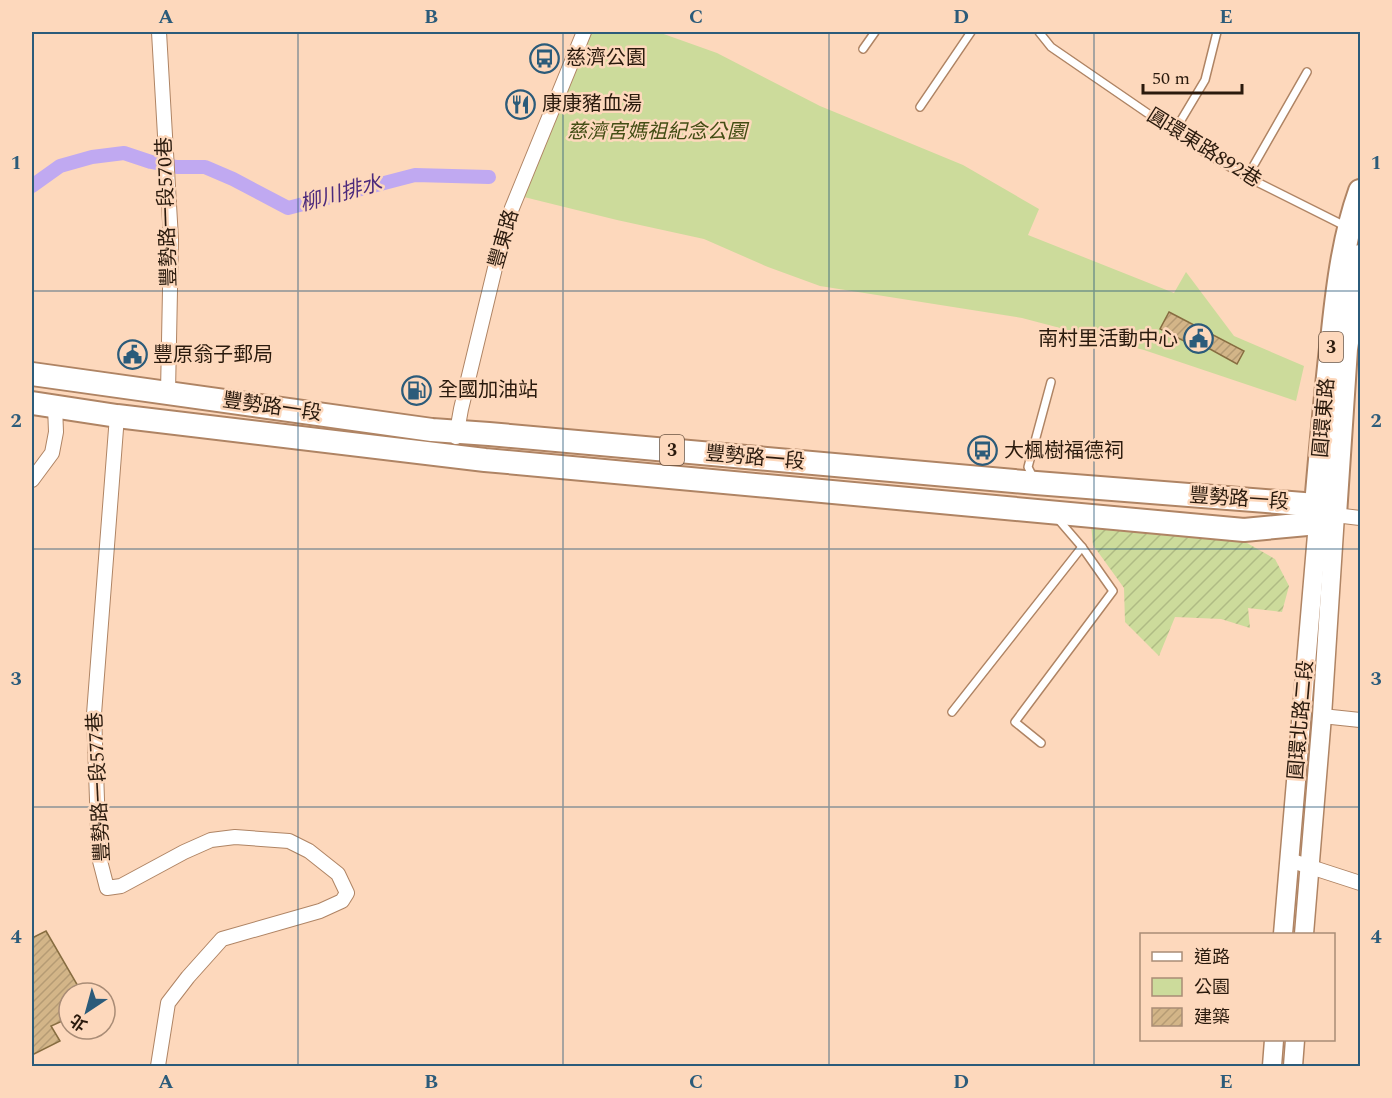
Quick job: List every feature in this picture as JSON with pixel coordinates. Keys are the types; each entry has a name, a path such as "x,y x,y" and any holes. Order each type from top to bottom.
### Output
{"main road":[{"name":"圓環東路","path":"1323,514 1336,302 1349,228 1360,191"},
{"name":"圓環東路","path":"1323,514 1360,256"},
{"name":"豐勢路一段","path":"32,374 432,430 1044,498 1244,530 1323,514"},
{"name":"豐勢路一段","path":"32,403 117,416 454,456 1044,498 1323,514"}],"street":[{"name":"豐勢路一段570巷","path":"159,32 171,239 168,392"},
{"name":"豐東路","path":"454,456 461,409 502,239 512,208 584,32"},
{"path":"32,480 52,453 56,432 55,406"},
{"name":"豐勢路一段577巷","path":"117,416 94,714 99,857 107,888 121,886 210,840 235,837 289,841 309,850 338,874 347,893 342,901 320,911 222,939 168,1003 158,1066"},
{"name":"豐勢路一段","path":"1323,514 1360,518"},
{"name":"圓環北路二段","path":"1304,933 1322,716 1323,514"},
{"name":"圓環北路二段","path":"1283,933 1323,514"},
{"path":"1322,716 1360,720"},
{"path":"1289,860 1360,883"},
{"path":"1272,1066 1274,1041"},
{"path":"1293,1066 1295,1041"}],"lane":[{"path":"862,49 874,32"},
{"path":"920,107 971,32"},
{"name":"圓環東路892巷","path":"1039,32 1050,47 1204,152 1247,177 1349,228"},
{"path":"1174,132 1205,80 1217,32"},
{"path":"1247,177 1307,72"},
{"path":"1041,743 1015,722 1113,591 1044,498 1028,467 1051,382"},
{"path":"951,712 1082,547"}],"green space":[{"name":"慈濟宮媽祖紀念公園","path":"592,32 658,32 717,53 820,106 963,165 1039,209 1028,235 1174,293 1186,272 1234,336 1304,366 1296,401 1144,350 1022,318 820,286 768,267 704,239 524,197"},
{"path":"1091,524 1240,539 1275,559 1289,586 1282,612 1248,608 1250,628 1221,619 1175,617 1159,656 1125,622 1124,588 1093,545"}],"building":[{"name":"南村里活動中心","path":"1169,312 1244,351 1237,364 1210,349 1198,348 1160,329"},
{"path":"46,931 75,981 57,981 57,1023 51,1026 57,1036 57,1041 60,1041 32,1055 32,938"}],"waterway":[{"name":"柳川排水","path":"32,186 60,166 92,157 124,153 151,162 177,167 205,167 288,208 415,175 489,177"}],"place":[{"name":"慈濟公園","path":"545,58"},
{"name":"康康豬血湯","path":"521,104"},
{"name":"南村里活動中心","path":"1199,339"},
{"name":"豐原翁子郵局","path":"132,355"},
{"name":"全國加油站","path":"417,390"},
{"name":"大楓樹福德祠","path":"983,451"}]}
